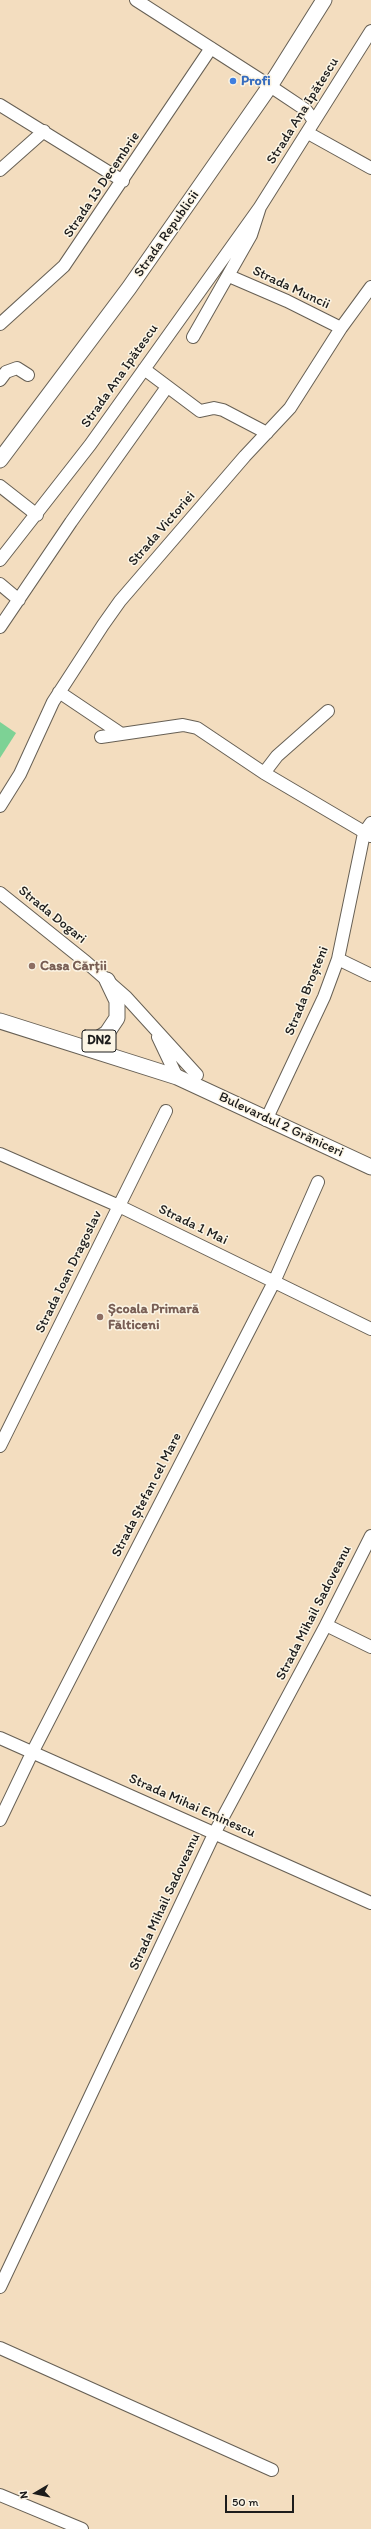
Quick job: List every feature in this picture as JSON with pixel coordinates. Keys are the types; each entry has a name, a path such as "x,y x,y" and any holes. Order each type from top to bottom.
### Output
{"main road":[{"name":"Strada Republicii","path":"0,460 129,288 270,86 324,0"},
{"path":"96,1040 107,1033 117,1018 117,1001 107,980"},
{"name":"DN2","path":"0,1012 96,1040 195,1079"},
{"name":"DN2","path":"0,1021 174,1071"},
{"name":"Bulevardul 2 Grăniceri","path":"195,1079 371,1167"},
{"name":"Bulevardul 2 Grăniceri","path":"268,1116 371,1158"}],"street":[{"path":"136,0 306,110 314,121"},
{"name":"Strada Ana Ipătescu","path":"0,560 37,515 260,207 371,31"},
{"name":"Strada 13 Decembrie","path":"0,324 64,266 123,181 211,48"},
{"path":"0,105 123,181"},
{"path":"0,170 44,131"},
{"path":"308,133 371,168"},
{"name":"Strada Ana Ipătescu","path":"193,337 251,235 260,207"},
{"name":"Strada Muncii","path":"229,276 287,301 341,328"},
{"name":"Strada Victoriei","path":"0,806 20,774 59,692 120,601 298,396 341,328 371,287"},
{"path":"0,380 6,372 17,368 28,375"},
{"path":"144,369 200,411 214,408 223,410 267,433"},
{"path":"0,627 71,522 167,387"},
{"path":"0,486 37,515"},
{"path":"0,584 19,600"},
{"path":"59,692 120,733"},
{"path":"264,773 277,756 328,711"},
{"path":"101,737 120,733 183,725 197,728 264,773 368,835"},
{"name":"Strada Broșteni","path":"268,1116 324,997 338,959 371,823"},
{"name":"Strada Dogari","path":"0,893 107,980 153,1027 195,1079"},
{"path":"338,959 371,975"},
{"name":"Strada Dogari","path":"153,1027 174,1071"},
{"name":"Strada Ioan Dragoslav","path":"0,1446 166,1112"},
{"name":"Strada 1 Mai","path":"0,1154 119,1206 371,1329"},
{"name":"Strada Ștefan cel Mare","path":"0,1820 32,1753 274,1282 318,1182"},
{"name":"Strada Mihail Sadoveanu","path":"0,2286 215,1832 326,1625 371,1536"},
{"path":"326,1625 371,1647"},
{"name":"Strada Mihai Eminescu","path":"0,1738 215,1832 371,1903"},
{"path":"0,2348 272,2470"},
{"path":"0,2495 82,2529"}],"green space":[{"path":"0,722 16,733 0,758"}],"place":[{"name":"Profi","path":"233,81"},
{"name":"Casa Cărții","path":"32,966"},
{"name":"Școala Primară Fălticeni","path":"100,1317"}]}
